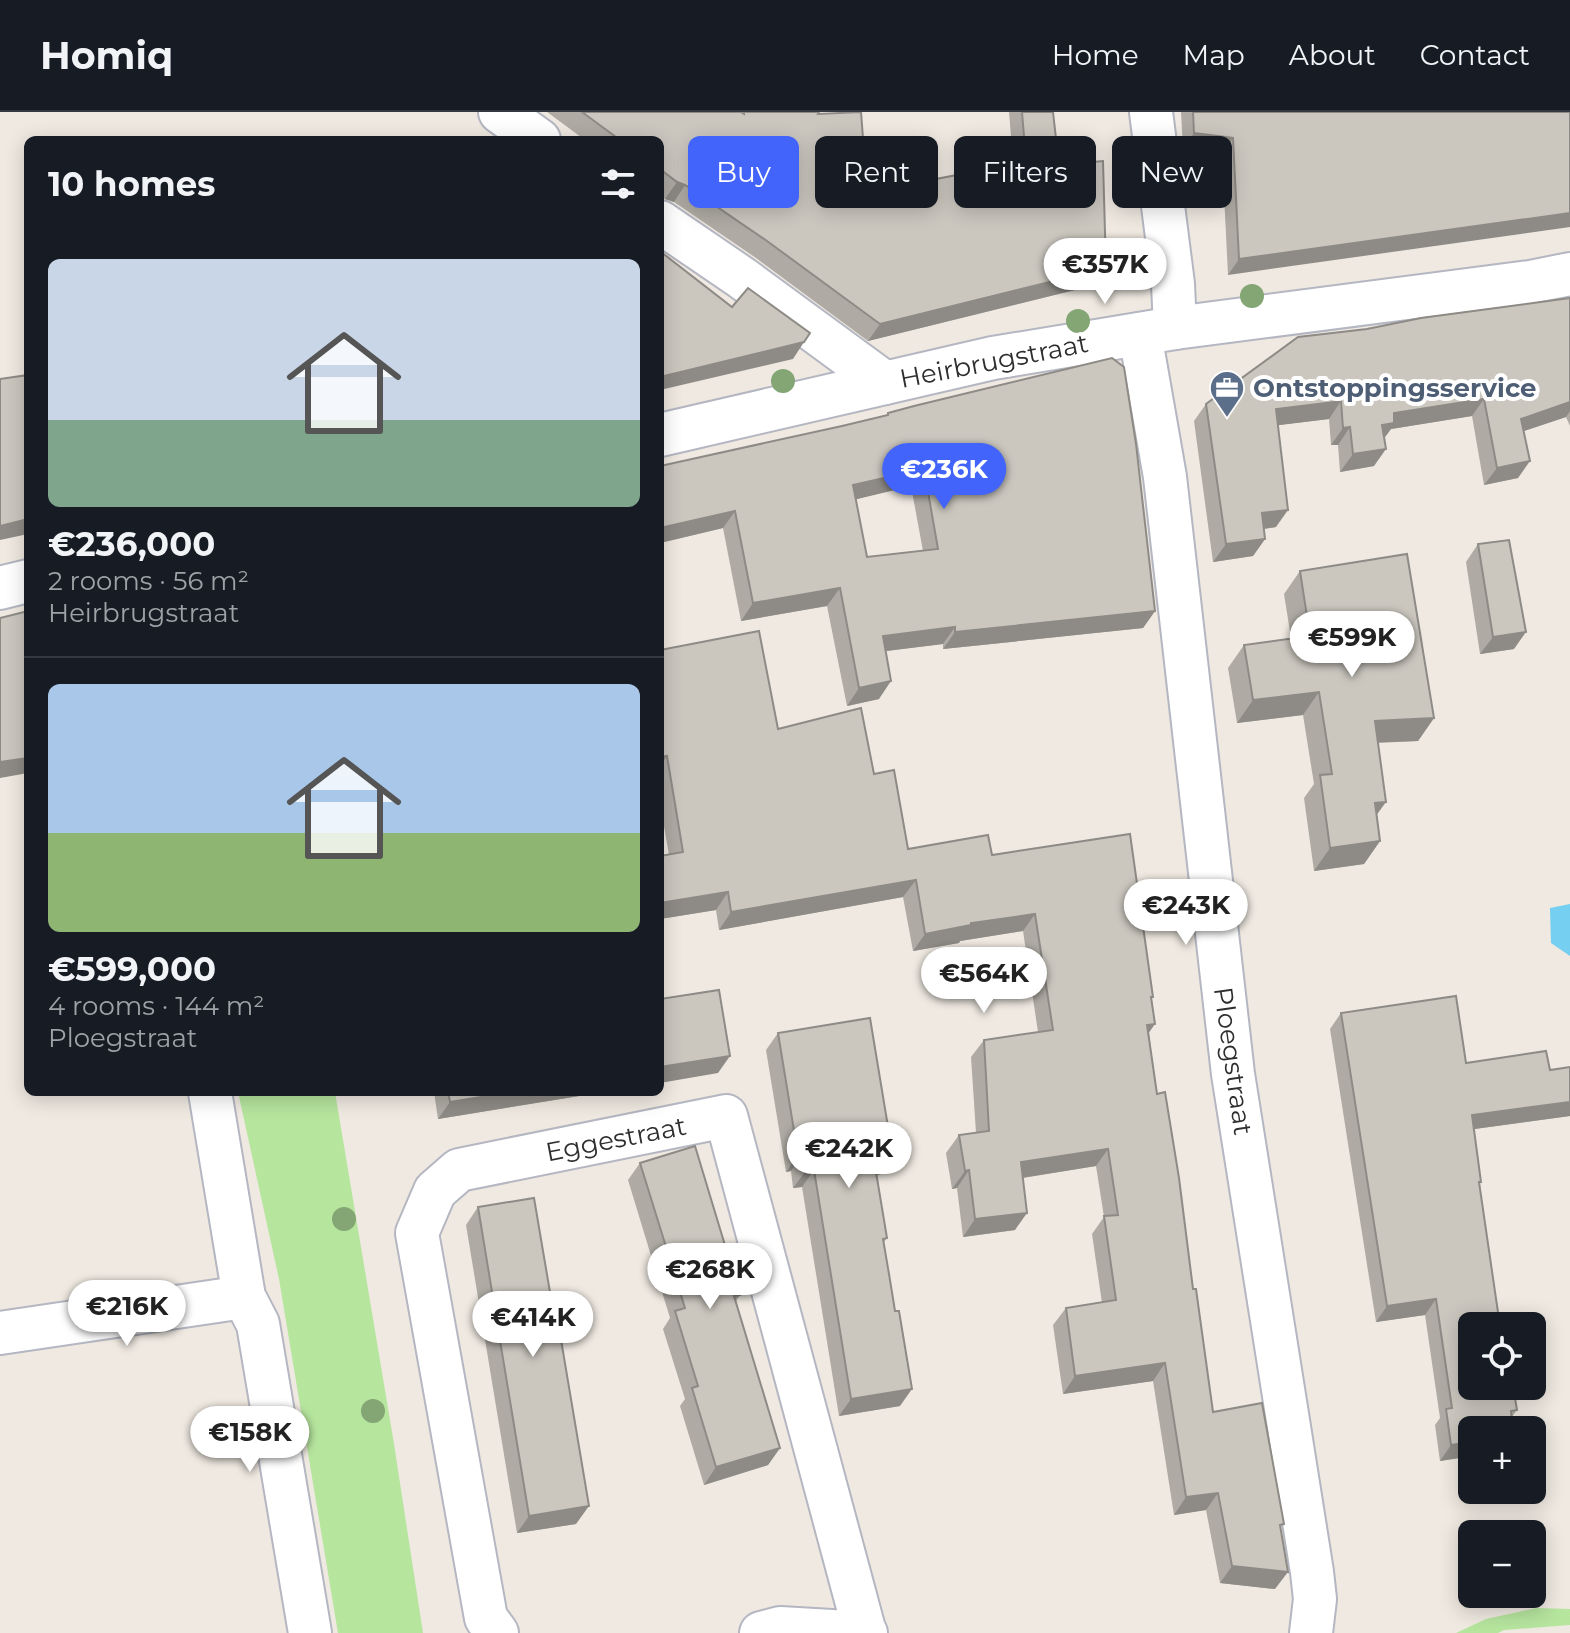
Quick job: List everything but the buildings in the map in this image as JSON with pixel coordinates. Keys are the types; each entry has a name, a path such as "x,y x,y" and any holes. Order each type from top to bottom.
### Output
{"street":[{"path":"500,112 533,136"},
{"name":"Ploegstraat","path":"1151,112 1173,284 1158,331 1167,492 1233,1074 1315,1599 1311,1633"},
{"path":"664,225 885,383"},
{"name":"Heirbrugstraat","path":"664,434 993,358 1158,331 1530,282 1570,274"},
{"path":"0,588 24,582"},
{"path":"211,1096 244,1297 258,1324 310,1633"},
{"name":"Eggestraat","path":"497,1633 486,1618 417,1233 435,1191 459,1170 726,1116 866,1633 780,1628 761,1633"},
{"path":"0,1333 244,1297"}],"green space":[{"path":"239,1096 336,1096 423,1633 338,1633 279,1279"},
{"path":"1536,1608 1570,1609 1570,1625 1498,1633 1456,1633 1486,1619"}],"water":[{"path":"1570,904 1570,956 1551,943 1550,908"}],"place":[{"name":"Ontstoppingsservice","path":"1227,419"}]}
